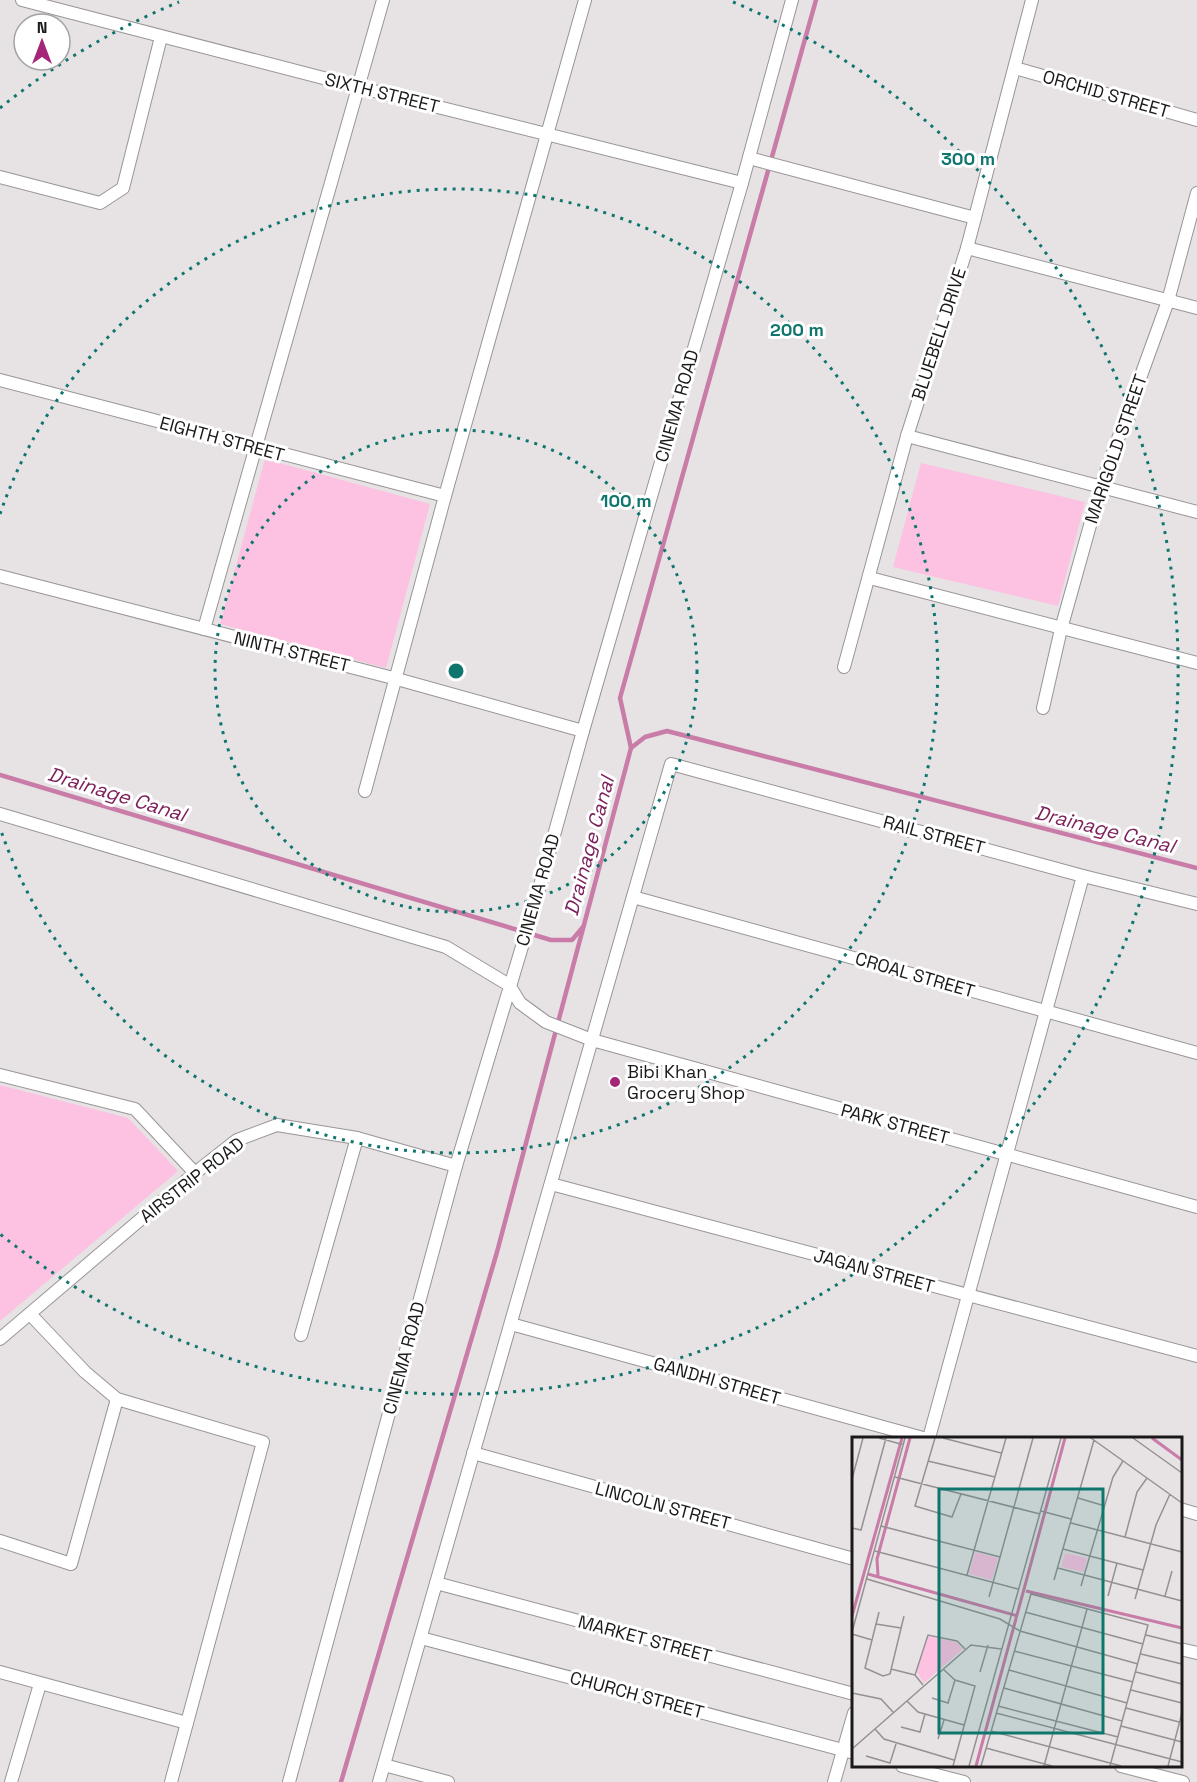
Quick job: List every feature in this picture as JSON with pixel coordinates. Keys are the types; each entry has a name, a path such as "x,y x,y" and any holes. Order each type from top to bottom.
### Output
{"street":[{"name":"SIXTH STREET","path":"22,0 742,183"},
{"path":"204,629 383,0"},
{"path":"365,791 445,496 549,135 585,0"},
{"name":"CINEMA ROAD","path":"289,1782 456,1166 536,900 742,183 792,0"},
{"name":"BLUEBELL DRIVE","path":"844,668 907,436 967,248 1032,0"},
{"path":"0,177 100,203 123,188 161,36"},
{"name":"ORCHID STREET","path":"1015,68 1197,120"},
{"path":"749,158 975,218"},
{"name":"MARIGOLD STREET","path":"1043,708 1061,628 1101,486 1168,301 1197,193"},
{"path":"967,248 1197,308"},
{"name":"EIGHTH STREET","path":"0,380 445,496"},
{"path":"907,436 1197,512"},
{"name":"NINTH STREET","path":"0,576 396,679 583,731"},
{"path":"870,578 1197,663"},
{"name":"RAIL STREET","path":"633,897 672,764 1083,876 1197,904"},
{"path":"0,814 446,947 509,985"},
{"path":"929,1437 1083,876"},
{"path":"379,1782 633,897"},
{"name":"CROAL STREET","path":"633,897 1197,1053"},
{"name":"PARK STREET","path":"509,985 520,1003 546,1022 592,1040 1197,1207"},
{"path":"0,1075 135,1109 195,1173"},
{"name":"AIRSTRIP ROAD","path":"0,1339 237,1140 276,1125 357,1138 456,1166"},
{"path":"300,1335 357,1138"},
{"name":"JAGAN STREET","path":"551,1184 1197,1356"},
{"path":"30,1314 85,1372 117,1399 263,1442 171,1782"},
{"name":"GANDHI STREET","path":"511,1324 918,1437"},
{"path":"0,1541 71,1564 117,1399"},
{"name":"LINCOLN STREET","path":"473,1454 852,1558"},
{"path":"1182,1510 1197,1514"},
{"name":"MARKET STREET","path":"436,1583 852,1693"},
{"name":"CHURCH STREET","path":"420,1638 848,1751"},
{"path":"1182,1649 1197,1653"},
{"path":"0,1672 188,1723"},
{"path":"11,1782 40,1684"},
{"path":"834,1782 848,1751 852,1726"},
{"path":"384,1765 448,1782"},
{"path":"906,1767 964,1782"},
{"path":"1125,1767 1183,1782"}],"shaded area":[{"path":"265,459 430,504 386,668 220,624"},
{"path":"921,463 1085,502 1058,606 893,567"},
{"path":"0,1085 128,1118 178,1171 0,1321"}],"waterway":[{"path":"631,748 620,698 816,0"},
{"path":"341,1782 497,1252 631,748 645,737 667,731 1197,868"},
{"name":"Drainage Canal","path":"0,775 551,940 572,940 583,927"}],"place":[{"name":"Bibi Khan Grocery Shop","path":"615,1082"}]}
